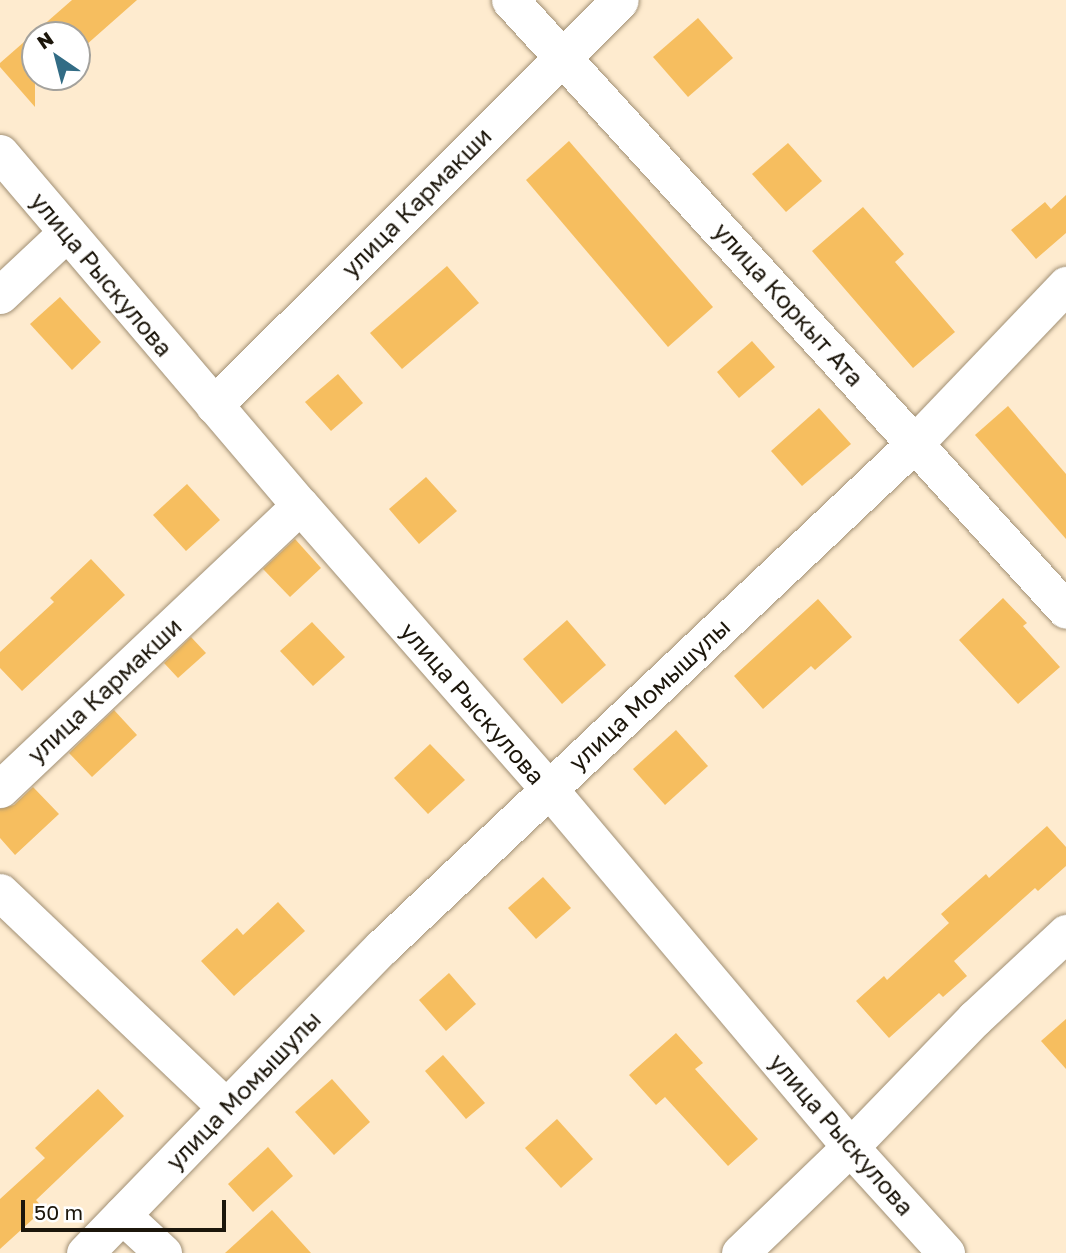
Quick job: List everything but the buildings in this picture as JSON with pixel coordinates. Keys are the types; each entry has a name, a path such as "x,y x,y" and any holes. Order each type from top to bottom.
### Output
{"street":[{"name":"улица Коркыт Ата","path":"510,0 1066,610"},
{"name":"улица Кармакши","path":"214,405 620,0"},
{"name":"улица Рыскулова","path":"0,153 300,505 549,789 850,1147 946,1253"},
{"path":"0,295 66,233"},
{"name":"улица Момышулы","path":"85,1253 382,947 915,443 1066,285"},
{"name":"улица Кармакши","path":"0,789 300,505"},
{"path":"0,891 226,1107"},
{"path":"740,1253 850,1147 975,1018 1066,933"},
{"path":"122,1215 163,1253"}]}
